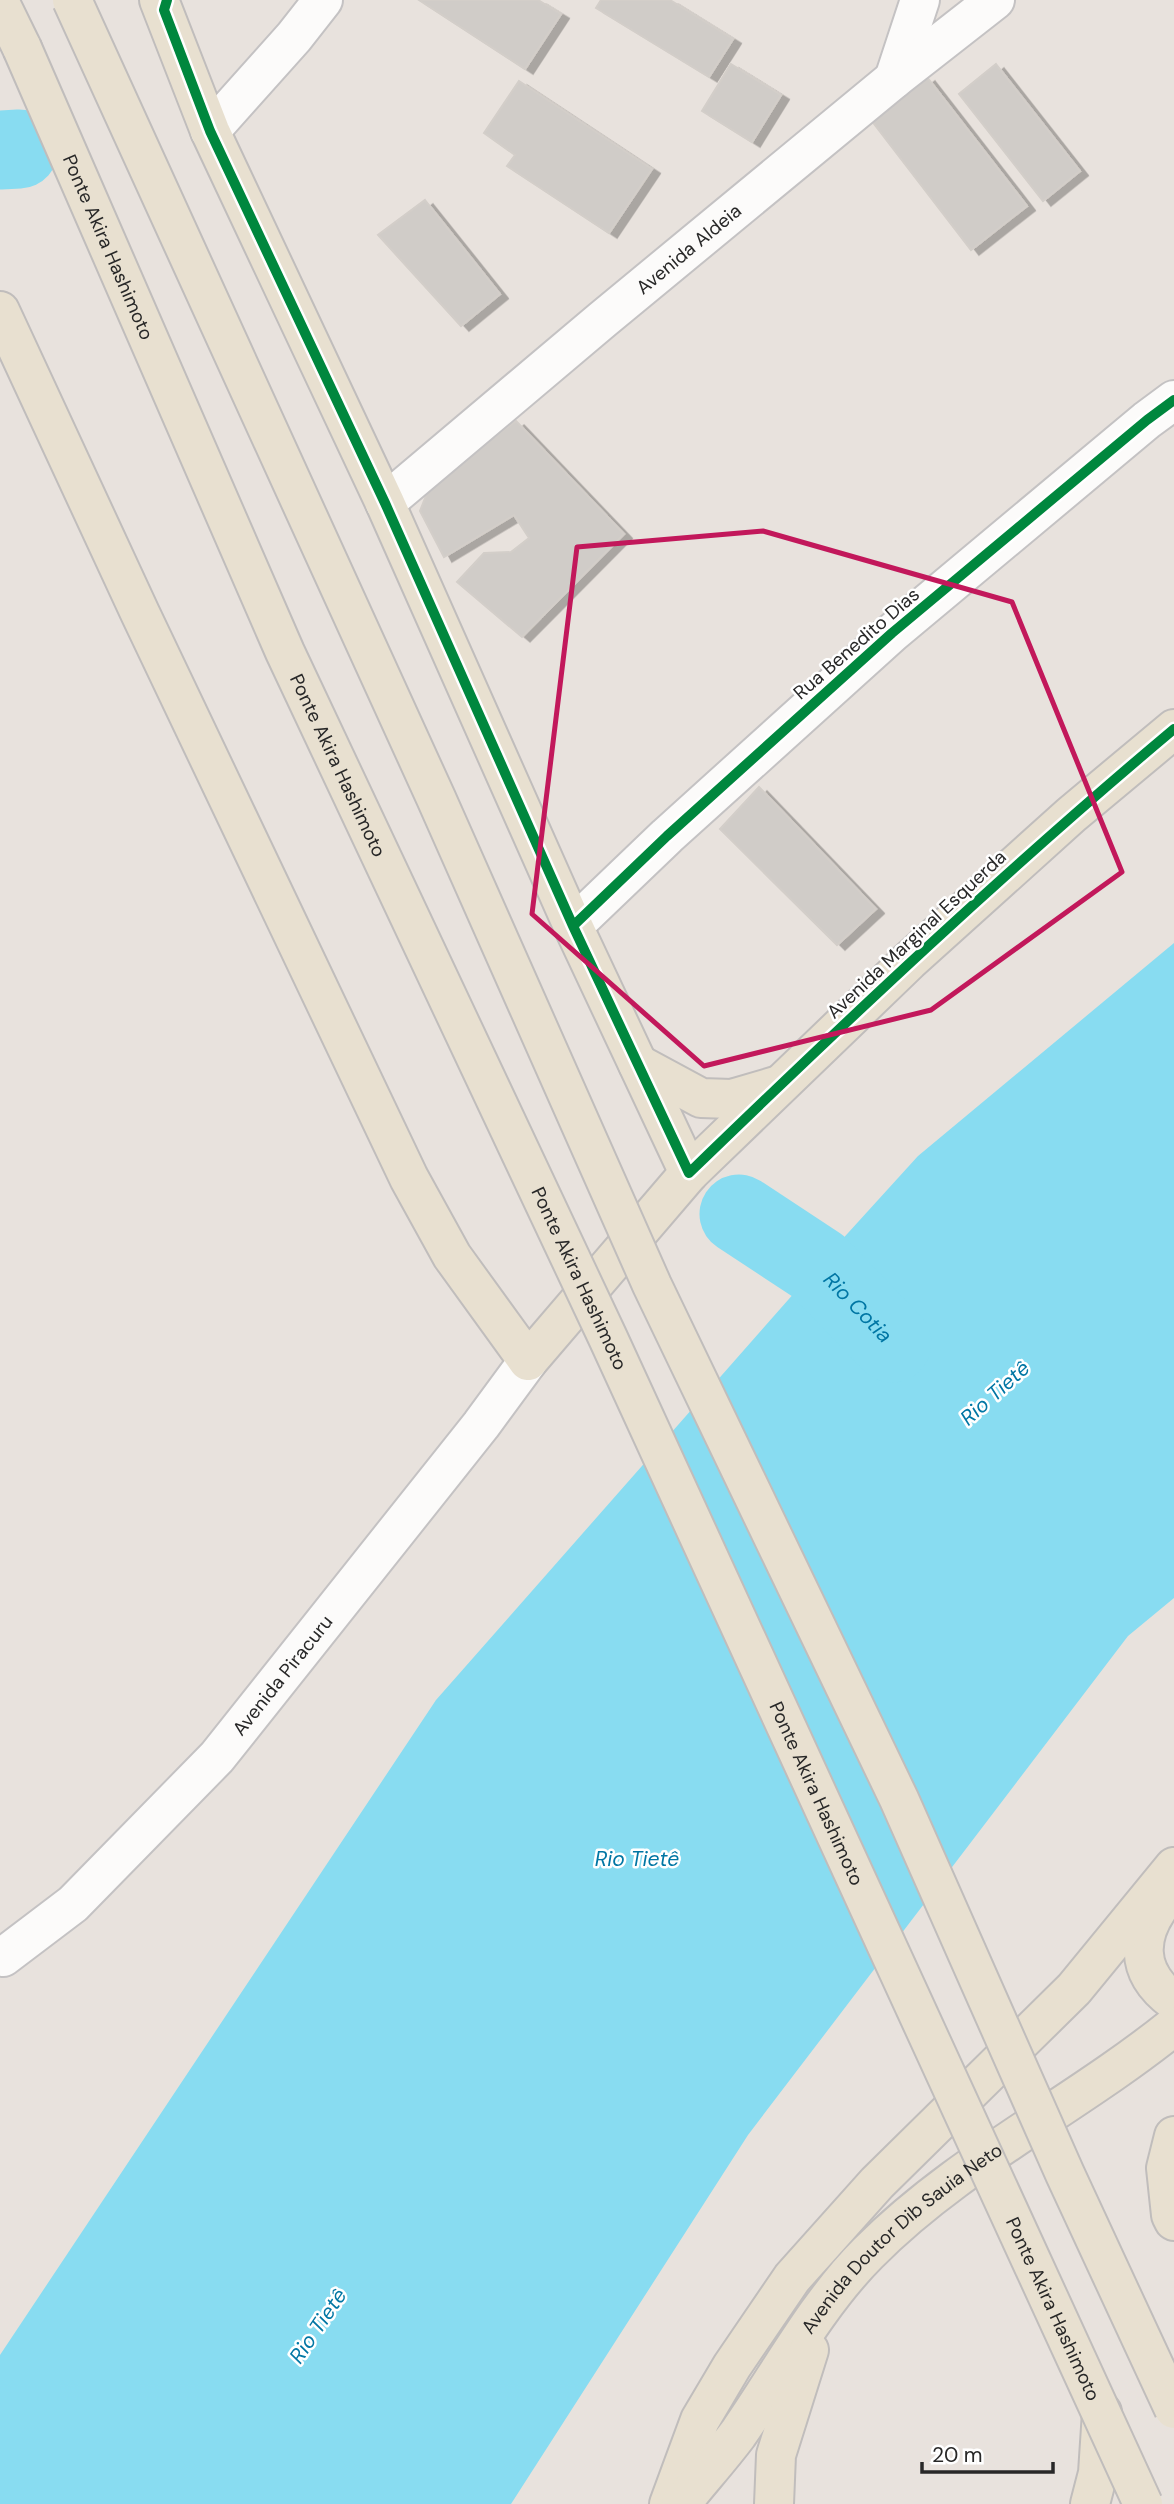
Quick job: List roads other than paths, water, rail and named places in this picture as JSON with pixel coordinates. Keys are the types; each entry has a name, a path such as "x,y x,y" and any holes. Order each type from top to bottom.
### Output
{"main road":[{"path":"72,0 436,798 652,1285 899,1798 1065,2174 1174,2409"},
{"path":"159,0 210,131 385,503 573,926 689,1173"},
{"name":"Ponte Akira Hashimoto","path":"0,3 285,652 608,1338 1143,2504"},
{"path":"0,311 409,1178 452,1256 528,1360"},
{"name":"Avenida Marginal Esquerda","path":"528,1360 689,1173 929,943 1071,816 1174,729"},
{"path":"638,1064 701,1098 732,1099 779,1086"},
{"path":"669,2504 700,2420 732,2366 792,2278 877,2183 1074,1989 1174,1867"},
{"path":"1174,1889 1157,1909 1145,1933 1143,1965 1160,1991 1174,2001"},
{"name":"Avenida Doutor Dib Sauia Neto","path":"681,2504 736,2437 823,2308 866,2255 916,2207 1130,2061 1174,2026"},
{"path":"1174,2136 1166,2168 1174,2221"},
{"path":"774,2504 776,2455 823,2308"},
{"path":"1090,2504 1098,2473 1102,2412"}],"street":[{"path":"210,131 294,37 323,0"},
{"path":"894,79 920,0"},
{"name":"Avenida Aldeia","path":"385,503 601,320 894,79 995,0"},
{"name":"Rua Benedito Dias","path":"573,926 667,836 892,633 1136,428 1174,400"},
{"name":"Avenida Piracuru","path":"2,1956 74,1904 217,1757 481,1425 528,1360"}],"water":[{"name":"Rio Tietê","path":"1174,943 1174,1598 1128,1636 748,2135 511,2504 0,2504 0,2355 436,1700 918,1156"}],"waterway":[{"name":"Rio Cotia","path":"0,150 19,149"},
{"name":"Rio Cotia","path":"739,1214 818,1266 892,1343"}]}
